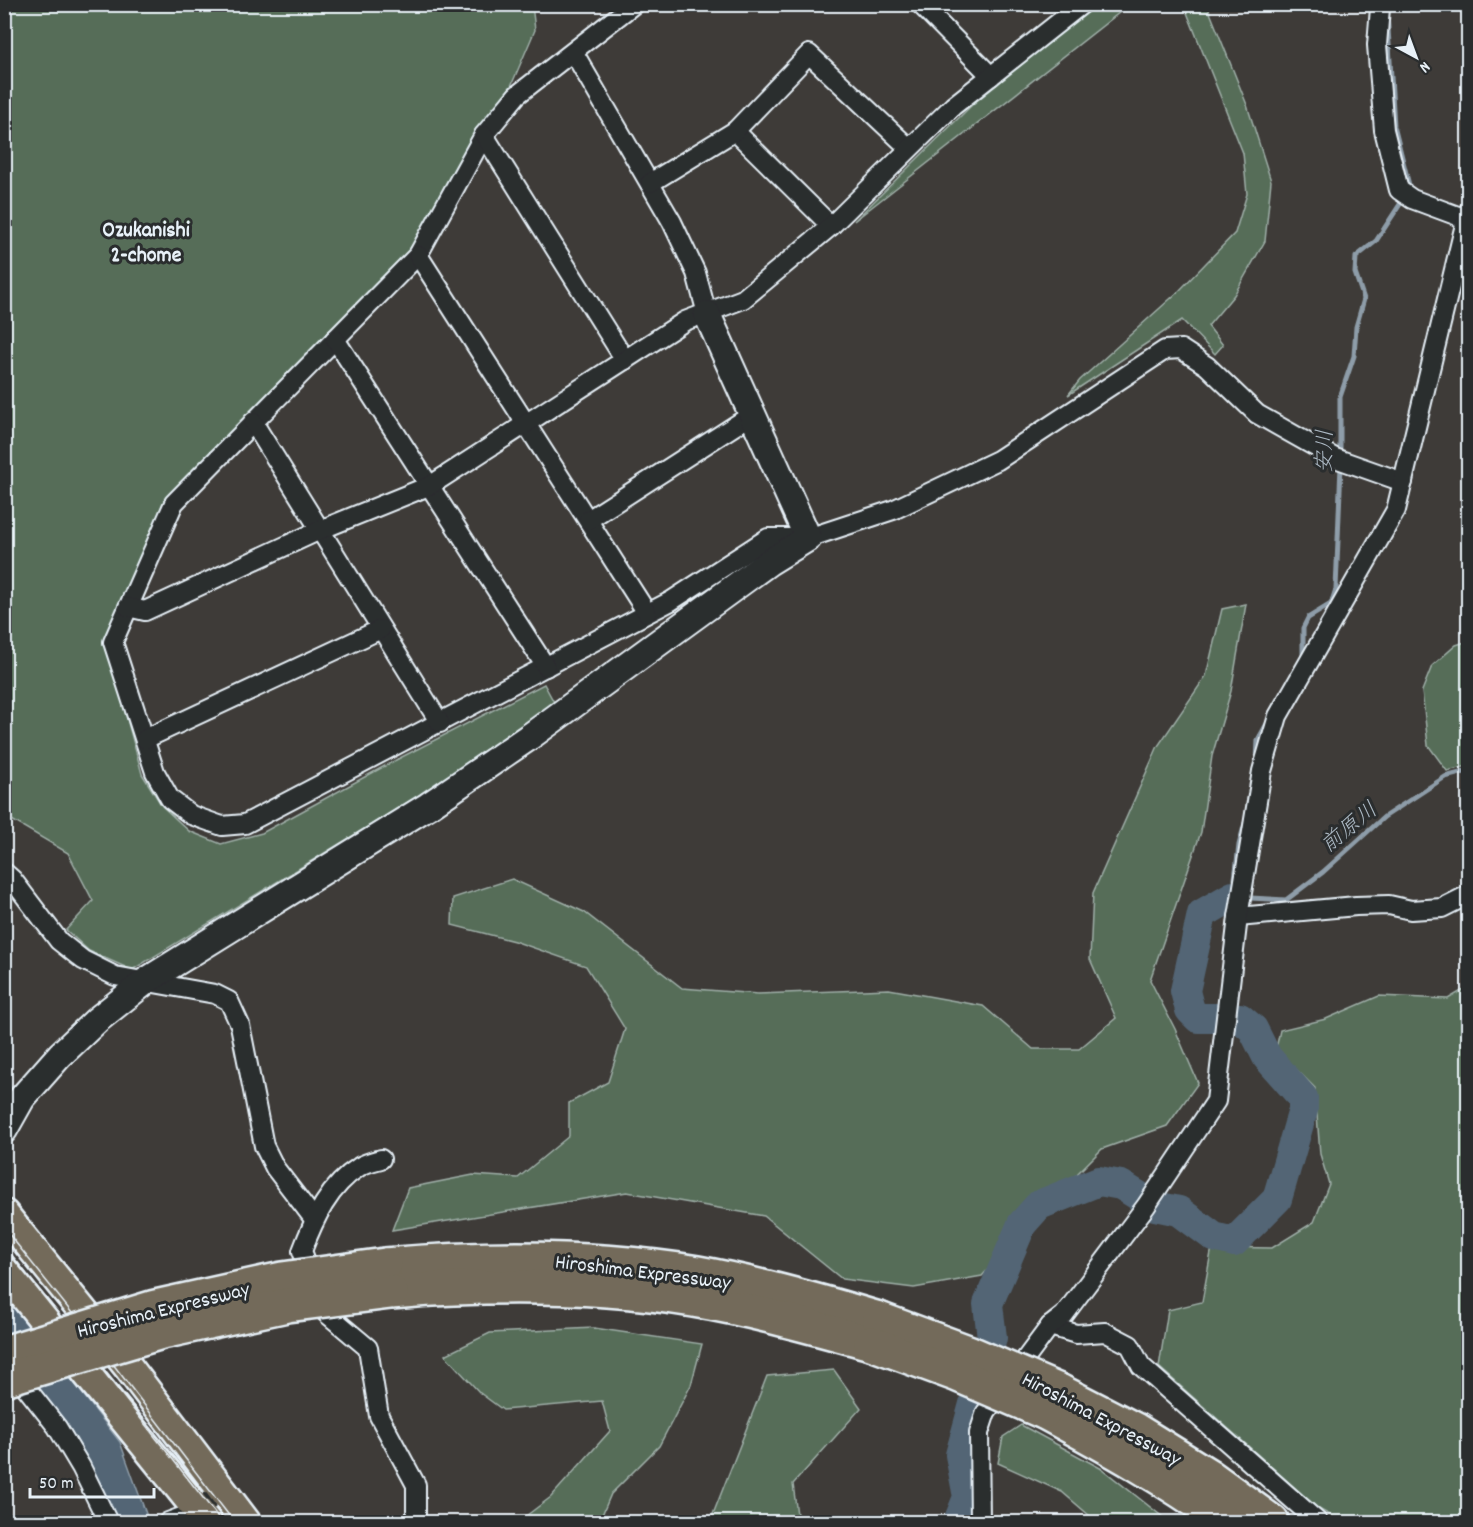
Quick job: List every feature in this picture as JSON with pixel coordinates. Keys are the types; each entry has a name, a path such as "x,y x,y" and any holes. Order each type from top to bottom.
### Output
{"highway":[{"name":"Hiroshima Expressway","path":"4,1379 162,1332 287,1305 449,1259 525,1258 606,1263 698,1273 790,1293 875,1331 968,1352 1051,1401 1120,1454 1193,1498 1226,1522"},
{"name":"Hiroshima Expressway","path":"4,1353 155,1307 282,1279 388,1278"},
{"name":"Hiroshima Expressway","path":"1051,1401 1135,1430 1209,1476 1272,1522"}],"main road":[{"path":"4,1214 129,1368 246,1522"},
{"path":"4,1271 202,1517"}],"street":[{"path":"634,4 574,53 517,95 484,135 418,255 174,503 113,642 155,772 170,799 191,815 222,826 245,824 671,601 768,538 808,538"},
{"path":"920,4 991,76"},
{"path":"980,1522 979,1432 986,1412 1050,1326 1064,1315 1148,1202 1216,1101 1238,917 1262,771 1278,716 1396,510 1467,215 1406,195 1384,130 1377,45 1382,6"},
{"path":"128,607 145,611 320,530 430,485 685,321 743,299 831,226 952,106 991,76 1070,8"},
{"path":"574,53 650,183 696,273 707,314 808,538"},
{"path":"650,183 735,130 809,54 909,148"},
{"path":"735,130 831,226"},
{"path":"484,135 625,360"},
{"path":"418,255 647,613"},
{"path":"335,339 546,667"},
{"path":"4,1130 22,1098 60,1055 97,1020 146,981 428,806 532,735 769,562 808,538 893,510 998,460 1165,350 1180,349 1208,366 1257,414 1341,460 1403,482"},
{"path":"588,520 753,414"},
{"path":"253,422 440,723"},
{"path":"145,739 381,628"},
{"path":"4,872 12,879 59,941 83,960 115,976 215,994 229,1001 240,1024 264,1146 275,1168 314,1219"},
{"path":"1238,917 1356,906 1389,905 1411,910 1442,908 1468,895"},
{"path":"381,1159 360,1167 332,1192 314,1219 302,1251 325,1311 368,1348 378,1416 416,1485 416,1522"},
{"path":"1050,1326 1076,1334 1105,1332 1130,1345 1141,1366 1318,1522"},
{"path":"4,1361 57,1427 81,1467 108,1522"},
{"path":"168,1522 202,1517 221,1490"}],"green space":[{"path":"5,5 532,5 535,30 511,86 479,130 413,249 169,496 106,642 142,774 162,806 189,831 221,844 262,833 394,761 544,684 555,704 456,773 132,970 89,951 66,930 93,901 68,853 5,816"},
{"path":"1095,5 1129,5 854,221 973,104"},
{"path":"1184,5 1207,5 1247,105 1271,181 1265,241 1234,295 1208,326 1223,345 1215,354 1182,320 1068,395 1080,380 1179,291 1235,233 1247,194 1243,153"},
{"path":"1246,604 1231,691 1212,756 1201,832 1150,980 1175,1029 1198,1083 1167,1126 1102,1149 1043,1208 982,1276 914,1288 842,1279 764,1216 627,1192 392,1230 408,1188 473,1175 518,1178 569,1136 569,1103 608,1082 625,1029 586,966 514,941 452,925 453,898 512,879 584,912 682,988 758,994 889,989 983,1006 1033,1049 1079,1049 1116,1018 1090,959 1093,893 1158,746 1206,676 1222,609"},
{"path":"1468,641 1468,766 1447,771 1428,745 1422,691 1432,666 1456,645"},
{"path":"1468,987 1468,1522 1342,1522 1319,1509 1159,1367 1168,1310 1202,1302 1212,1247 1272,1248 1314,1222 1329,1184 1320,1154 1315,1088 1276,1049 1280,1030 1326,1019 1379,996 1448,999"},
{"path":"594,1328 702,1344 691,1385 659,1446 611,1494 599,1522 518,1522 551,1497 610,1431 602,1401 503,1410 480,1393 445,1355 490,1333"},
{"path":"834,1370 861,1408 793,1484 798,1522 710,1522 767,1376"},
{"path":"1021,1425 1102,1469 1169,1522 1097,1522 1062,1492 998,1463 1003,1437"}],"water":[{"path":"5,1294 120,1442 149,1522 117,1522 71,1432 5,1343"}],"waterway":[{"name":"安川","path":"1340,455 1340,397 1354,356 1356,327 1364,299 1355,273 1356,257 1376,241 1410,189 1394,126 1387,12"},
{"name":"安川","path":"1303,659 1303,628 1308,618 1331,604 1336,589 1341,465"},
{"name":"安川","path":"1257,761 1258,740 1269,720"},
{"name":"前原川","path":"1250,898 1286,900 1323,872 1384,817 1445,777 1468,771"},
{"name":"安川","path":"1235,879 1239,845 1245,823"},
{"path":"958,1522 968,1497 960,1455 992,1338 988,1304 1022,1224 1039,1205 1099,1181 1121,1185 1155,1206 1179,1211 1214,1237 1234,1242 1277,1199 1303,1110 1303,1098 1267,1057 1253,1029 1240,1018 1198,1018 1190,1010 1185,991 1202,914 1233,896"}],"tram line":[{"path":"4,1228 116,1368 234,1522"},
{"path":"4,1245 222,1522"}],"district":[{"name":"Ozukanishi 2-chome","path":"146,240"}]}
